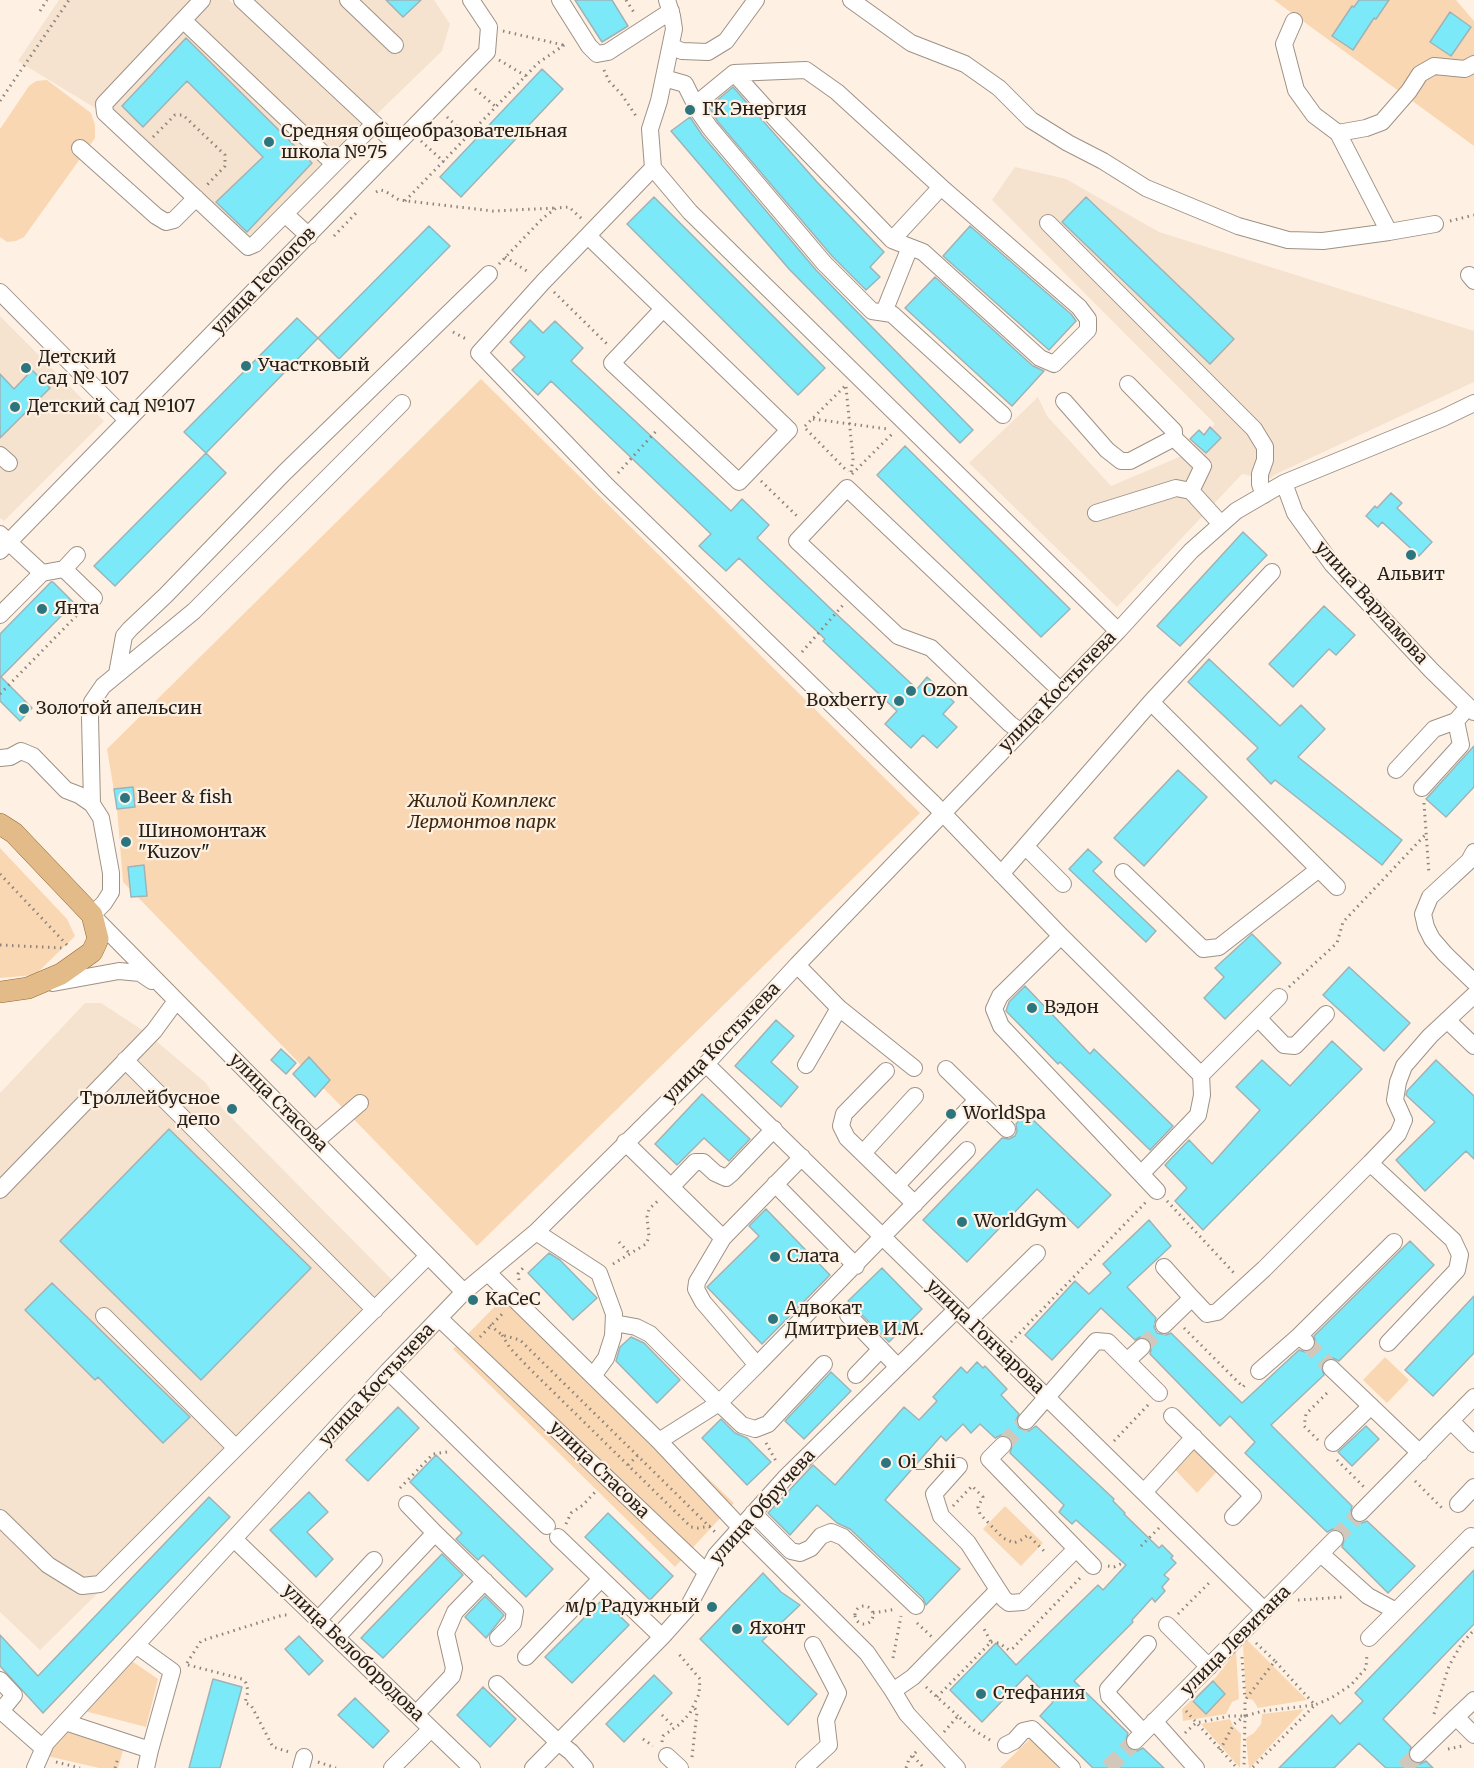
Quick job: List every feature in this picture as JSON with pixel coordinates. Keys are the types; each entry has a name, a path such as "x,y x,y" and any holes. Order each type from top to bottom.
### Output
{"main road":[{"path":"0,816 7,828 92,915 98,939 92,952 61,974 0,1002"},
{"path":"0,992 28,988"}],"street":[{"path":"202,0 104,104 105,113 248,247 255,244 374,124"},
{"path":"348,0 395,45"},
{"path":"471,0 489,27 487,52"},
{"path":"560,0 589,46 597,54 608,52 669,5 674,29 672,47 650,129 653,168 690,212 851,379 1118,630"},
{"path":"672,47 682,51 708,52 726,41 756,0"},
{"path":"851,0 911,43 966,64 999,88 1031,120 1068,143 1103,161 1146,188 1239,226 1288,240 1323,241 1435,224"},
{"path":"251,3 396,144"},
{"path":"184,21 334,164"},
{"path":"1294,21 1284,44 1296,90 1314,115 1338,133 1389,232"},
{"name":"улица Геологов","path":"3,542 309,236 487,52"},
{"path":"1338,133 1366,128 1382,122 1409,91 1420,74 1434,66 1466,69 1474,64"},
{"path":"695,105 734,73 806,70 837,92 941,187 1080,308 1088,319 1088,330 1054,364 1040,358 923,252 892,240 734,73"},
{"path":"664,78 685,84 710,128 824,263 872,311 892,314 1003,415"},
{"path":"80,148 156,216 166,222 174,220 196,198"},
{"path":"653,168 478,353 607,486 942,813 1061,936 1201,1075 1202,1095 1198,1115 1142,1174"},
{"path":"892,240 941,187"},
{"path":"285,214 309,236"},
{"path":"1048,223 1254,429 1264,447 1265,460 1260,474 1260,484 1264,495"},
{"path":"591,234 663,309 797,429 739,482 612,363 663,309"},
{"path":"884,312 910,247"},
{"path":"117,674 124,636 130,629 284,473 489,274"},
{"path":"0,292 127,420"},
{"path":"1128,384 1174,431 1174,438 1203,466 1191,491"},
{"path":"1064,401 1107,450 1121,461 1130,461 1174,438"},
{"path":"92,804 90,717 92,702 103,686 194,611 402,403"},
{"name":"улица Костычева","path":"41,1754 65,1722 388,1371 464,1292 536,1232 706,1064 797,965 1061,691 1183,560 1221,524 1236,511 1284,483 1474,403"},
{"path":"1020,731 931,648 898,636 797,541 849,482 1061,691"},
{"name":"улица Варламова","path":"1284,483 1295,513 1332,564 1471,710"},
{"path":"1096,513 1176,488 1191,491 1221,524"},
{"path":"3,542 42,573"},
{"path":"0,615 42,573 64,569 77,555"},
{"path":"64,569 94,598"},
{"path":"1001,874 1152,702 1272,572"},
{"path":"1152,702 1337,887"},
{"path":"1396,770 1434,729 1456,721 1471,710"},
{"path":"1422,788 1461,745 1456,721"},
{"path":"0,758 21,751 33,756 66,790 92,804 101,818 111,873 111,892 92,915"},
{"path":"1026,847 1063,884"},
{"path":"1474,852 1469,861 1430,897 1423,914 1432,939 1474,982"},
{"path":"1123,872 1203,949 1219,947 1319,869"},
{"name":"улица Стасова","path":"92,915 464,1292"},
{"path":"1061,936 999,996 994,1009 1001,1026 1157,1191"},
{"path":"797,965 839,1008 914,1068"},
{"path":"0,1190 154,1031 172,996 140,973 119,971 90,974 28,988"},
{"path":"1164,1267 1207,1314 1217,1311 1398,1134 1404,1120 1395,1100 1404,1066 1474,995"},
{"path":"1201,1075 1279,997"},
{"path":"806,1065 839,1008"},
{"path":"1258,1018 1284,1045 1295,1046 1326,1014"},
{"path":"1447,1020 1474,1046"},
{"path":"125,1060 375,1310"},
{"name":"улица Гончарова","path":"706,1064 1145,1491 1264,1610"},
{"path":"946,1069 1007,1129"},
{"path":"886,1071 844,1114 841,1126 847,1138 915,1204"},
{"path":"863,1154 915,1096"},
{"path":"896,1186 977,1100"},
{"path":"316,1142 360,1103"},
{"path":"671,1187 695,1162 704,1162 716,1173 726,1178 774,1129"},
{"path":"625,1142 723,1238"},
{"path":"659,1441 719,1403 856,1266 967,1150"},
{"path":"757,1365 703,1302 696,1289 723,1238 802,1157"},
{"path":"1370,1163 1453,1240 1460,1255 1457,1270 1388,1343"},
{"path":"775,1184 856,1266"},
{"path":"536,1232 599,1273 614,1314 614,1336 606,1358 593,1376"},
{"path":"1259,1371 1302,1339 1394,1242"},
{"name":"улица Обручева","path":"533,1768 687,1609 716,1555 785,1478 898,1367 1037,1253"},
{"path":"0,1518 48,1565 82,1586 100,1584 428,1256"},
{"path":"488,1273 659,1441 741,1528 867,1653 907,1714 957,1768"},
{"path":"1168,1321 1192,1298"},
{"path":"104,1316 236,1448"},
{"path":"848,1316 898,1367"},
{"name":"улица Стасова","path":"440,1319 705,1572"},
{"path":"614,1323 636,1327 650,1334 742,1425 755,1430 768,1424 824,1364"},
{"path":"1026,1421 1096,1341 1108,1342 1159,1393"},
{"path":"1127,1361 1142,1347"},
{"path":"856,1375 881,1349"},
{"path":"388,1371 600,1580 662,1637"},
{"path":"1336,1373 1420,1453"},
{"path":"1359,1513 1474,1397"},
{"path":"1328,1446 1371,1406"},
{"path":"1172,1416 1253,1496 1233,1517"},
{"path":"1451,1421 1474,1444"},
{"path":"1145,1491 1194,1437"},
{"path":"1002,1445 989,1459 1076,1549 1090,1569"},
{"path":"959,1466 934,1494 940,1516 968,1543 1009,1603 1023,1602 1076,1549"},
{"path":"1450,1506 1474,1487"},
{"path":"407,1504 515,1611 513,1623 498,1638"},
{"path":"753,1513 791,1551 800,1553 811,1548 822,1536 831,1532 843,1537 916,1606"},
{"path":"337,1637 435,1533"},
{"path":"1369,1638 1471,1536 1474,1539"},
{"name":"улица Белобородова","path":"234,1539 472,1768"},
{"name":"улица Левитана","path":"1144,1731 1335,1539"},
{"path":"1321,1554 1368,1596 1396,1611"},
{"path":"315,1616 375,1560"},
{"path":"526,1657 600,1580"},
{"path":"416,1714 452,1676 454,1668 446,1633 455,1612 485,1581"},
{"path":"893,1691 912,1677 998,1590"},
{"path":"1167,1625 1209,1667"},
{"path":"1148,1644 1108,1689 1109,1696 1144,1731 1196,1768"},
{"path":"804,1768 829,1745 826,1720 838,1693 813,1645"},
{"path":"136,1646 172,1671 146,1768"},
{"path":"0,1680 14,1695 1,1712 41,1754"},
{"path":"497,1684 571,1752 585,1768"},
{"path":"1418,1754 1474,1700"},
{"path":"1456,1717 1474,1735"},
{"path":"65,1722 150,1750"},
{"path":"392,1768 431,1729"},
{"path":"1006,1745 1014,1741 1023,1731 1032,1729 1072,1768"},
{"path":"667,1756 686,1765"}],"path":[{"path":"40,11 47,0"},
{"path":"0,101 69,0"},
{"path":"489,27 563,45"},
{"path":"405,201 538,63 582,34"},
{"path":"487,52 526,75"},
{"path":"600,54 609,81 622,95 640,122"},
{"path":"462,77 496,107"},
{"path":"435,105 468,136"},
{"path":"143,148 175,115 183,115 225,155 225,166 196,198"},
{"path":"410,130 444,162"},
{"path":"375,192 385,191 399,200 493,212 569,207 591,234"},
{"path":"489,274 542,219 556,208"},
{"path":"334,236 359,210"},
{"path":"1435,224 1474,215"},
{"path":"505,257 543,282 619,356"},
{"path":"849,482 797,429 813,419 851,379"},
{"path":"849,482 853,459 850,425 851,379"},
{"path":"607,486 669,417"},
{"path":"813,419 895,430 849,482"},
{"path":"751,470 809,528"},
{"path":"791,665 853,593"},
{"path":"0,694 94,598"},
{"path":"1425,813 1430,897"},
{"path":"1279,997 1337,943 1343,922 1426,834"},
{"path":"0,874 71,948 0,945"},
{"path":"599,1273 646,1244 649,1237 647,1217 649,1209 671,1187"},
{"path":"1009,1344 1157,1191 1246,1285"},
{"path":"619,1242 630,1254"},
{"path":"477,1340 510,1306"},
{"path":"1168,1321 1243,1387"},
{"path":"490,1326 502,1335 517,1355 691,1527 710,1526"},
{"path":"502,1335 520,1340 639,1454 719,1536"},
{"path":"1336,1373 1306,1414 1304,1426 1328,1446 1368,1491"},
{"path":"1111,1444 1159,1393"},
{"path":"758,1428 785,1478"},
{"path":"407,1504 398,1490 433,1454 448,1452"},
{"path":"628,1465 639,1454"},
{"path":"1403,1469 1450,1506"},
{"path":"553,1532 563,1532 571,1513 583,1505 608,1479"},
{"path":"954,1505 972,1486 983,1497 978,1507 980,1514 1003,1538 1014,1543 1028,1535 1038,1545"},
{"path":"1141,1546 1161,1526"},
{"path":"991,1642 999,1643 1009,1650 1090,1569"},
{"path":"1167,1625 1223,1569"},
{"path":"1282,1594 1290,1600 1368,1596"},
{"path":"861,1606 867,1606 873,1613 868,1623 859,1623 855,1618 855,1612 861,1606"},
{"path":"873,1613 902,1607 893,1659"},
{"path":"1039,1610 1044,1615"},
{"path":"975,1612 991,1642"},
{"path":"278,1748 273,1747 251,1705 245,1703 248,1691 242,1679 186,1665 201,1641 209,1637 283,1615 315,1616"},
{"path":"1433,1718 1449,1666 1462,1643 1474,1630"},
{"path":"1237,1768 1196,1723 1263,1711 1315,1705 1331,1698 1351,1685 1366,1668 1369,1638"},
{"path":"1252,1640 1275,1661 1315,1705"},
{"path":"937,1697 991,1642"},
{"path":"1242,1651 1245,1700 1244,1768"},
{"path":"667,1756 661,1746 663,1736 685,1719 699,1694 700,1679 678,1653"},
{"path":"1245,1700 1275,1661"},
{"path":"912,1677 972,1729 993,1742 1006,1745"},
{"path":"686,1765 697,1712 693,1705"},
{"path":"1252,1768 1315,1705"},
{"path":"662,1714 674,1727"},
{"path":"950,1725 958,1716"},
{"path":"1220,1750 1234,1724 1245,1716"},
{"path":"906,1768 913,1756 930,1739"},
{"path":"41,1754 80,1768"},
{"path":"913,1756 924,1768"}],"shaded area":[{"path":"59,0 229,0 364,127 242,247 95,108 18,61"},
{"path":"255,0 434,0 450,24 442,51 377,114"},
{"path":"1015,167 1066,179 1159,232 1474,331 1474,382 1276,474 1268,480 1242,474 1117,607 969,463 1038,397 1047,416 1111,486 1184,455 1215,424 992,200"},
{"name":"Детский сад № 107","path":"0,316 104,421 4,521 0,518"},
{"name":"Троллейбусное депо","path":"85,1003 101,1003 144,1031 206,1083 222,1108 404,1292 40,1650 0,1612 0,1093"}],"green space":[{"path":"1274,0 1456,0 1474,21 1474,146"},
{"path":"47,80 91,113 95,125 95,138 24,237 7,242 0,237 0,129 29,86 36,81"},
{"name":"Жилой Комплекс Лермонтов парк","path":"481,379 920,813 477,1246 123,882 117,809 107,749"},
{"path":"0,848 67,919 75,936 35,975 0,978"},
{"path":"511,1290 734,1503 675,1567 453,1349"},
{"path":"1385,1357 1409,1380 1387,1403 1363,1380"},
{"path":"1190,1436 1221,1467 1197,1493 1167,1461"},
{"path":"1005,1506 1043,1543 1021,1566 983,1529"},
{"path":"1247,1640 1307,1700 1258,1708 1253,1700 1246,1698 1243,1645"},
{"path":"1236,1651 1239,1699 1232,1702 1226,1714 1183,1721 1182,1709 1216,1677"},
{"path":"126,1657 158,1679 146,1727 77,1709"},
{"path":"1304,1709 1249,1768 1246,1738 1254,1733 1261,1724 1262,1714"},
{"path":"1230,1719 1241,1734 1240,1768 1201,1724"},
{"path":"66,1723 127,1736 118,1768 99,1768 43,1755"},
{"path":"1033,1736 1065,1768 1000,1768"}],"building":[{"path":"386,0 421,0 403,17"},
{"path":"575,0 612,0 628,26 602,42"},
{"path":"1359,0 1389,0 1353,50 1332,36 1352,6 1354,7"},
{"path":"1450,12 1471,27 1451,56 1430,42"},
{"name":"Средняя общеобразовательная школа №75","path":"186,38 312,163 247,232 216,202 263,157 187,81 143,127 122,106"},
{"path":"542,69 563,89 461,197 440,177"},
{"path":"733,87 817,182 884,252 870,267 880,277 866,290 832,256 718,122 709,107"},
{"path":"690,117 702,135 816,270 973,430 960,443 789,269 671,131"},
{"path":"654,197 825,368 798,395 627,224"},
{"path":"1086,197 1234,339 1210,364 1062,222"},
{"path":"429,226 450,246 339,359 318,338"},
{"path":"970,226 1071,314 1076,321 1049,350 943,256"},
{"path":"935,277 1033,366 1044,371 1012,406 905,308"},
{"path":"297,318 318,338 206,453 184,432"},
{"path":"530,320 543,333 555,321 583,348 571,361 731,511 742,499 769,525 757,538 917,689 927,677 954,702 943,714 957,727 937,748 923,735 911,748 885,724 897,711 739,558 726,571 699,546 711,534 551,381 538,395 512,370 525,357 510,342"},
{"name":"Детский сад №107","path":"32,370 50,388 0,438 0,374 14,389"},
{"path":"1210,427 1221,438 1206,453 1190,439 1199,430 1204,435"},
{"path":"905,446 1070,609 1041,637 877,475"},
{"path":"206,453 226,473 115,586 94,566"},
{"path":"1391,493 1402,503 1397,508 1432,542 1419,556 1382,522 1378,527 1366,516"},
{"path":"1243,532 1267,555 1180,646 1157,626"},
{"path":"51,582 74,603 1,677 32,708 20,721 0,701 0,634"},
{"path":"1324,606 1355,635 1336,655 1329,649 1293,687 1269,664"},
{"path":"1209,659 1280,726 1301,705 1325,729 1298,757 1402,840 1382,865 1275,780 1271,784 1247,759 1258,748 1188,682"},
{"path":"1474,746 1474,787 1446,817 1426,799"},
{"path":"1178,770 1207,797 1144,866 1114,838"},
{"name":"Beer & fish","path":"133,787 135,807 117,809 114,789"},
{"path":"1088,849 1102,862 1093,871 1156,931 1146,942 1069,869"},
{"path":"144,865 147,896 131,897 128,867"},
{"path":"1252,934 1281,963 1225,1019 1204,998 1224,977 1215,968"},
{"path":"1349,967 1410,1023 1384,1051 1323,995"},
{"path":"1025,986 1090,1054 1094,1049 1173,1126 1150,1150 1060,1062 1058,1064 1006,1011 1009,1002"},
{"path":"776,1020 794,1036 771,1062 798,1087 781,1107 735,1066"},
{"path":"1332,1041 1362,1069 1203,1230 1175,1201 1187,1188 1165,1165 1189,1140 1212,1164 1260,1110 1236,1087 1262,1060 1290,1086"},
{"path":"281,1049 296,1063 286,1074 271,1060"},
{"path":"309,1057 330,1080 315,1097 293,1074"},
{"path":"1436,1060 1474,1096 1474,1159 1466,1151 1425,1191 1396,1160 1435,1122 1406,1095 1407,1091"},
{"path":"702,1094 750,1139 729,1161 704,1138 677,1165 655,1144"},
{"path":"1026,1113 1111,1195 1078,1228 1037,1189 967,1262 923,1220 1002,1138 1009,1139 1015,1136 1016,1124"},
{"path":"169,1129 311,1268 201,1380 60,1241"},
{"name":"Слата","path":"766,1209 830,1275 762,1344 707,1287 759,1236 749,1226"},
{"path":"1149,1220 1171,1246 1127,1287 1156,1318 1154,1327 1157,1333 1166,1335 1171,1333 1242,1403 1299,1350 1305,1352 1314,1349 1316,1343 1314,1336 1410,1241 1434,1265 1339,1361 1333,1358 1324,1360 1321,1366 1324,1375 1271,1425 1352,1506 1350,1515 1353,1521 1362,1523 1367,1521 1415,1566 1388,1593 1342,1547 1345,1537 1342,1531 1333,1529 1327,1532 1245,1453 1255,1442 1230,1416 1220,1426 1150,1354 1152,1345 1149,1339 1140,1337 1135,1340 1101,1308 1052,1360 1025,1335 1075,1281 1089,1294 1111,1273 1103,1264"},
{"path":"549,1253 560,1260 597,1298 573,1320 528,1273"},
{"path":"882,1268 922,1309 889,1342 848,1301"},
{"path":"52,1283 190,1417 163,1443 98,1377 95,1380 25,1310"},
{"path":"1474,1296 1474,1353 1433,1396 1405,1370"},
{"path":"631,1337 644,1343 680,1380 657,1403 616,1361 620,1347"},
{"path":"977,1362 983,1368 985,1366 1007,1389 1001,1395 1019,1414 1016,1420 1019,1428 1029,1431 1036,1426 1114,1499 1113,1501 1124,1514 1159,1548 1162,1545 1173,1556 1171,1558 1176,1563 1164,1575 1169,1579 1162,1587 1165,1591 1155,1602 1152,1598 1132,1620 1133,1622 1074,1681 1128,1733 1125,1743 1128,1749 1137,1751 1143,1748 1164,1768 1093,1768 1040,1716 1053,1702 1027,1675 982,1722 950,1690 996,1643 1016,1665 1098,1585 1103,1590 1126,1565 1076,1520 1072,1524 1059,1512 1064,1505 1010,1453 1013,1443 1010,1437 1001,1435 995,1438 980,1424 971,1433 963,1424 946,1441 941,1436 885,1500 960,1569 926,1605 923,1598 850,1529 837,1523 817,1505 790,1535 768,1513 813,1465 835,1485 904,1407 919,1420 937,1401 933,1397 961,1367 967,1373"},
{"path":"831,1372 851,1391 804,1439 785,1421"},
{"path":"398,1407 419,1428 368,1481 346,1460"},
{"path":"721,1419 735,1433 747,1438 771,1462 747,1485 702,1438"},
{"path":"1366,1426 1379,1439 1352,1466 1338,1452"},
{"path":"436,1455 553,1569 526,1597 483,1555 478,1560 456,1539 462,1533 410,1482"},
{"path":"309,1492 328,1512 307,1532 333,1559 316,1577 270,1530"},
{"path":"209,1497 230,1517 43,1713 0,1666 0,1635 38,1676"},
{"path":"608,1513 673,1576 650,1600 585,1537"},
{"path":"442,1554 463,1575 383,1658 361,1638"},
{"path":"1474,1570 1474,1624 1383,1719 1411,1747 1408,1756 1411,1762 1420,1764 1426,1761 1433,1768 1386,1768 1359,1743 1334,1768 1279,1768 1332,1715 1340,1724 1363,1701 1355,1693"},
{"path":"763,1573 781,1592 800,1605 762,1641 817,1694 788,1725 700,1639"},
{"path":"485,1596 504,1615 486,1638 465,1617"},
{"path":"603,1599 629,1625 572,1683 545,1657"},
{"path":"299,1636 323,1661 309,1675 285,1649"},
{"path":"654,1675 672,1693 624,1742 606,1724"},
{"path":"213,1679 242,1687 220,1768 189,1768"},
{"path":"1213,1681 1225,1694 1206,1714 1193,1701"},
{"path":"483,1687 516,1719 490,1747 457,1715"},
{"path":"355,1698 389,1731 373,1748 338,1715"}],"tunnel":[{"path":"1142,1347 1164,1325"},
{"path":"1306,1342 1331,1368"},
{"path":"1003,1445 1026,1421"},
{"path":"1335,1539 1360,1513"},
{"path":"1108,1768 1135,1741"},
{"path":"1404,1768 1418,1754"}],"place":[{"name":"ГК Энергия","path":"690,110"},
{"name":"Средняя общеобразовательная школа №75","path":"269,142"},
{"name":"Участковый","path":"246,366"},
{"name":"Детский сад № 107","path":"26,368"},
{"name":"Детский сад №107","path":"15,407"},
{"name":"Альвит","path":"1411,555"},
{"name":"Янта","path":"42,609"},
{"name":"Ozon","path":"911,691"},
{"name":"Boxberry","path":"899,701"},
{"name":"Золотой апельсин","path":"24,709"},
{"name":"Beer & fish","path":"125,798"},
{"name":"Шиномонтаж \"Kuzov\"","path":"126,842"},
{"name":"Вэдон","path":"1032,1008"},
{"name":"Троллейбусное депо","path":"232,1109"},
{"name":"WorldSpa","path":"951,1114"},
{"name":"WorldGym","path":"962,1222"},
{"name":"Слата","path":"775,1257"},
{"name":"KaCeC","path":"473,1300"},
{"name":"Адвокат Дмитриев И.М.","path":"773,1319"},
{"name":"Oi_shii","path":"886,1463"},
{"name":"м/р Радужный","path":"712,1607"},
{"name":"Яхонт","path":"737,1629"},
{"name":"Стефания","path":"981,1694"}]}
